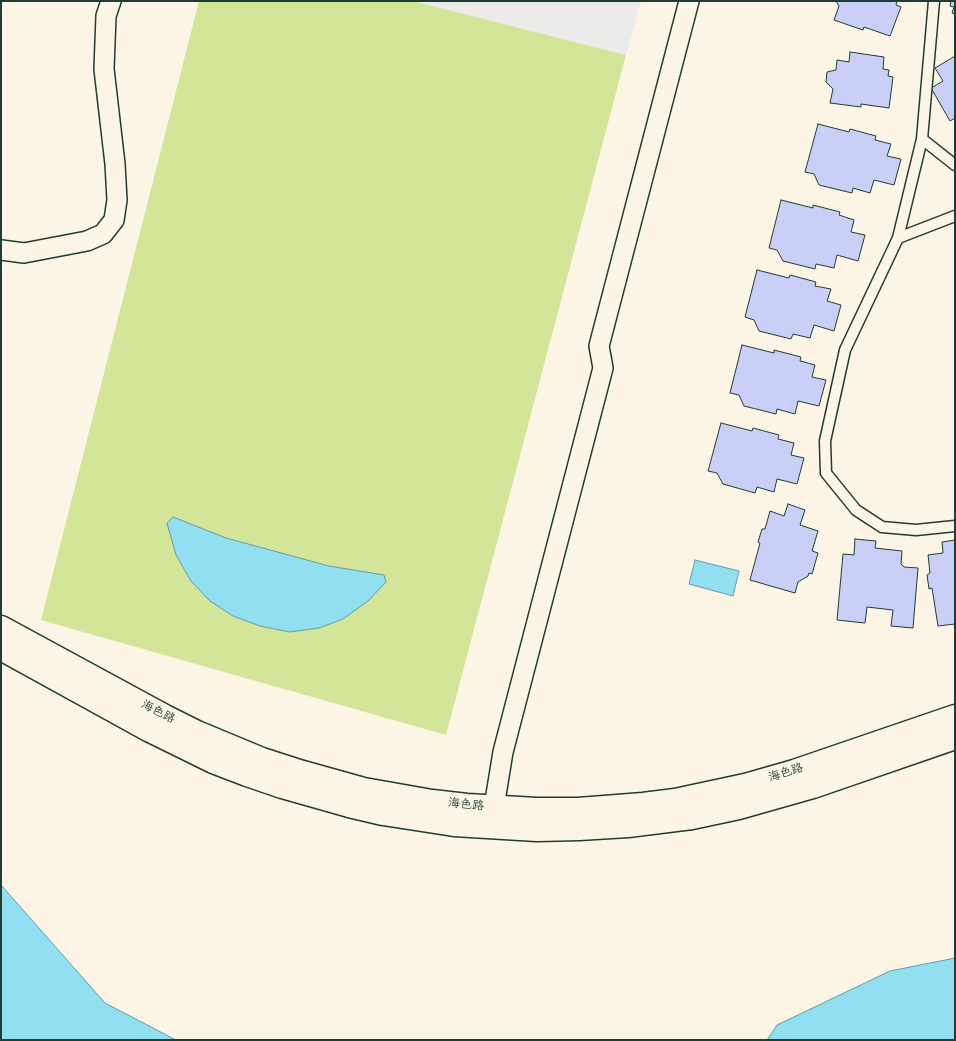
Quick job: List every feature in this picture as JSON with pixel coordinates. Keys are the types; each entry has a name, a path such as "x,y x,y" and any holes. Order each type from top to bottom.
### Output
{"street":[{"path":"1,250 24,253 87,241 103,234 114,220 117,200 115,164 104,69 106,16 111,1"},
{"path":"494,807 503,752 603,368 600,346 689,1"},
{"name":"海色路","path":"1,627 172,720 262,759 364,789 432,801 494,807 578,809 643,804 710,793 794,771 955,716"},
{"name":"海色路","path":"1,649 150,731 207,759 248,776 295,791 383,814 454,824 537,830 580,829 628,826 692,818 739,808 813,787 955,738"}],"lane":[{"path":"934,1 922,139 898,238 844,350 825,441 826,473 856,510 882,526 916,530 955,526"},
{"path":"922,139 955,165"},
{"path":"898,238 955,216"}],"shaded area":[{"path":"413,1 641,1 626,55"}],"green space":[{"path":"199,1 413,1 626,55 446,735 41,620"}],"water":[{"path":"173,517 226,538 329,566 384,575 386,582 368,601 343,619 319,628 290,632 260,626 233,616 210,601 191,581 176,555 167,523"},
{"path":"695,560 739,571 733,596 689,584"},
{"path":"1,885 105,1003 176,1040 1,1040"},
{"path":"955,958 955,1040 767,1040 777,1025 890,971"}],"building":[{"path":"836,1 897,1 896,5 901,7 890,36 864,27 863,30 834,20 839,6"},
{"path":"951,1 955,1 955,14 952,13 954,7 950,6"},
{"path":"850,52 884,57 883,69 889,70 888,76 893,77 889,108 861,104 861,107 830,103 833,89 826,82 827,72 836,70 837,60 849,62"},
{"path":"955,56 955,118 950,121 931,88 943,81 935,68"},
{"path":"818,124 849,132 850,129 876,136 875,140 891,144 887,156 901,159 894,185 874,180 870,193 853,188 852,193 819,185 814,174 805,172"},
{"path":"781,200 813,208 813,205 840,212 839,215 854,220 851,232 865,235 858,261 837,255 834,268 816,264 815,269 783,261 777,250 769,248"},
{"path":"757,270 789,278 790,275 816,282 815,286 831,289 827,301 841,305 834,331 814,325 810,338 793,334 791,339 759,331 754,320 745,317"},
{"path":"742,345 774,353 774,350 801,357 800,361 815,365 812,377 826,380 819,406 798,401 795,414 777,409 776,414 744,406 739,395 730,393"},
{"path":"721,423 752,431 753,428 779,435 778,439 794,443 791,455 804,458 797,484 777,479 774,492 757,487 755,493 723,484 717,473 708,471"},
{"path":"788,504 805,510 800,525 818,531 812,551 818,553 812,574 809,573 808,576 798,582 795,593 750,580 760,543 758,542 762,529 765,529 770,511 784,516"},
{"path":"855,539 876,541 875,548 902,551 901,564 904,567 918,568 913,628 891,626 893,610 867,607 865,623 837,620 843,554 854,555"},
{"path":"955,540 955,624 938,626 932,588 929,589 927,575 930,573 928,555 943,553 942,542"}]}
